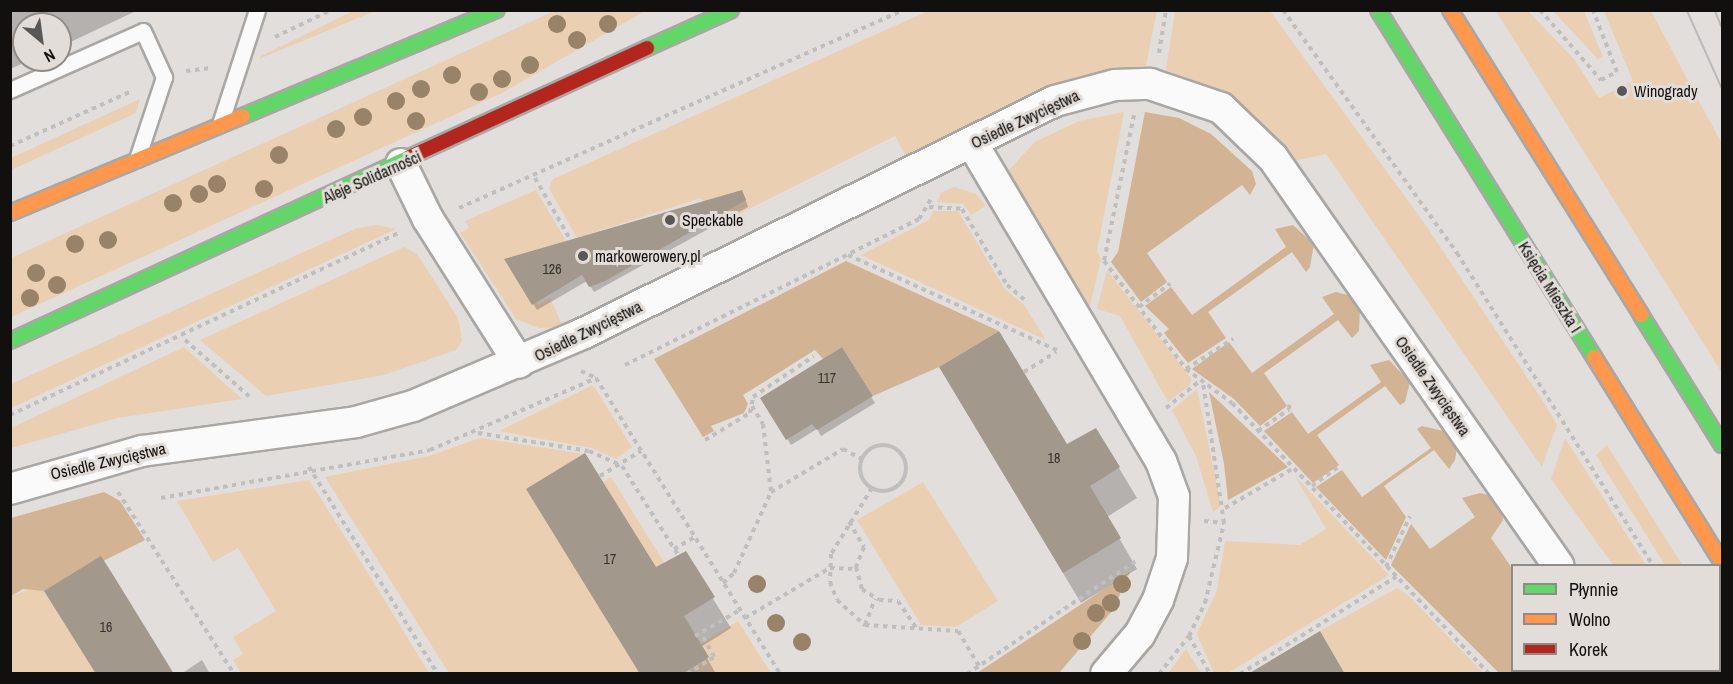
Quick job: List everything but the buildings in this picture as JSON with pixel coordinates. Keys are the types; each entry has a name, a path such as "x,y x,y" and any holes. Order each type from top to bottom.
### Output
{"street":[{"path":"10,213 497,10"},
{"name":"Aleje Solidarności","path":"10,341 401,164 731,10"},
{"name":"Księcia Mieszka I","path":"1378,10 1722,563"},
{"path":"1450,10 1722,445"},
{"name":"Osiedle Zwycięstwa","path":"10,489 142,451 356,422 519,363 1055,101 1115,85 1150,84 1182,91 1228,114 1273,158 1558,564"},
{"path":"972,143 1139,424 1174,497 1172,558 1139,635 1106,674"},
{"name":"Osiedle Zwycięstwa","path":"401,164 428,219 519,363"}],"lane":[{"path":"219,127 257,10"},
{"path":"10,90 143,31 164,77 137,159"}],"path":[{"path":"10,415 428,219 468,208 904,10"},
{"path":"1158,57 1166,10"},
{"path":"1283,10 1457,253 1652,564"},
{"path":"1540,10 1600,80 1617,72 1593,10"},
{"path":"1136,105 1104,261 1186,369 1258,431 1489,674"},
{"path":"535,178 570,239"},
{"path":"625,365 926,215 933,194"},
{"path":"929,207 963,209 1007,285 1031,305"},
{"path":"848,254 1056,352"},
{"path":"1139,307 1170,284"},
{"path":"1186,369 1233,339"},
{"path":"185,340 250,397"},
{"path":"1024,372 1062,349"},
{"path":"705,441 750,413 753,397 814,356"},
{"path":"161,498 313,474 411,455 477,433 596,378 780,674"},
{"path":"1139,424 1201,380"},
{"path":"1258,431 1289,409 1290,400"},
{"path":"723,583 734,573 771,492 763,424 752,405"},
{"path":"477,433 589,451 619,465 678,555"},
{"path":"872,488 862,475 862,459 874,447 885,445 905,460 898,484 872,488 849,522 830,567 837,600 865,625 958,631 979,666"},
{"path":"771,492 843,449 862,459"},
{"path":"600,476 641,451"},
{"path":"1311,486 1340,466"},
{"path":"309,467 438,674"},
{"path":"1225,508 1294,468"},
{"path":"132,505 234,674"},
{"path":"1386,567 1410,516"},
{"path":"849,522 864,547 856,569 862,589 875,599 898,601 916,629"},
{"path":"674,549 695,537"},
{"path":"967,674 1140,559"},
{"path":"745,618 830,567 856,569"},
{"path":"1240,674 1396,577"},
{"path":"865,625 875,599"},
{"path":"695,636 740,610"},
{"path":"687,674 714,657 701,633"},
{"path":"1189,636 1210,674"}],"shaded area":[{"path":"353,11 375,11 259,59 261,56"},
{"path":"554,11 645,11 502,93 11,317 11,258"},
{"path":"928,11 1157,11 1145,70 1075,79 907,158 895,136 719,224 701,198 577,238 549,188 553,179"},
{"path":"1175,11 1270,11 1427,227 1545,404 1557,425 1542,467 1326,154 1294,161 1229,97 1166,70"},
{"path":"1496,11 1528,11 1574,59 1599,98 1633,81 1604,11 1651,11 1722,144 1722,373"},
{"path":"1553,11 1584,11 1603,57 1598,59"},
{"path":"140,99 136,113 11,170 11,158"},
{"path":"1124,112 1097,251 1101,259 1090,306 1083,305 1006,173 1035,142 1079,121"},
{"path":"1145,112 1179,118 1211,134 1252,171 1256,184 1250,195 1242,185 1147,253 1167,282 1141,302 1111,262 1118,252"},
{"path":"954,187 976,194 986,206 971,215 964,204 937,202 941,193"},
{"path":"536,190 566,241 509,259 538,305 550,298 563,327 539,328 516,319 460,233 469,228 465,221"},
{"path":"933,211 958,211 1004,288 1024,305 1046,340 861,255 929,220"},
{"path":"377,225 396,229 11,408 11,384 357,228"},
{"path":"1293,225 1314,244 1310,267 1306,272 1292,252 1208,312 1226,338 1188,363 1164,333 1169,329 1145,306 1171,287 1192,315 1286,247 1275,229"},
{"path":"404,247 417,254 458,318 462,341 456,350 384,375 266,396 200,340"},
{"path":"846,261 999,331 939,367 873,396 842,347 823,359 815,350 743,395 748,404 744,413 711,426 714,431 703,437 654,359"},
{"path":"1107,270 1191,378 1190,385 1168,402 1120,316 1097,309"},
{"path":"1336,292 1348,295 1360,308 1359,331 1352,338 1338,320 1264,373 1287,406 1260,426 1234,399 1192,369 1229,342 1252,373 1334,314 1322,297"},
{"path":"184,347 242,399 117,418 11,448 11,428"},
{"path":"1389,360 1410,382 1405,402 1400,405 1385,386 1317,435 1339,465 1313,483 1264,431 1292,412 1308,434 1381,382 1370,365"},
{"path":"593,385 632,447 616,459 592,448 499,431"},
{"path":"1197,389 1221,506 1213,512 1196,456 1172,410"},
{"path":"1209,392 1288,467 1228,500 1224,464"},
{"path":"1422,426 1448,432 1457,448 1455,460 1449,469 1434,450 1384,486 1406,517 1386,560 1316,487 1342,470 1362,497 1431,448 1417,429"},
{"path":"480,438 584,454 640,673 449,673 325,477 429,456"},
{"path":"1565,438 1645,564 1612,564 1551,479"},
{"path":"1607,445 1682,564 1664,564 1596,455"},
{"path":"1295,476 1389,575 1228,673 1214,673 1197,634 1217,590 1225,541 1300,545 1326,529"},
{"path":"611,477 665,564 656,568 603,482"},
{"path":"309,480 429,673 241,673 233,660 243,654 233,637 276,611 238,548 213,562 177,501"},
{"path":"923,482 998,601 956,627 921,625 857,520"},
{"path":"104,492 120,501 145,540 44,591 23,589 11,596 11,518"},
{"path":"1480,493 1493,496 1501,509 1503,520 1491,538 1511,567 1511,672 1586,673 1499,673 1391,565 1411,524 1430,549 1475,517 1462,498"},
{"path":"1130,572 1113,610 1059,673 977,673"},
{"path":"34,588 44,591 96,673 11,674 11,596"},
{"path":"1397,588 1409,596 1483,673 1345,673 1320,631"},
{"path":"738,621 771,673 682,674 700,644"},
{"path":"1186,649 1201,673 1168,673 1173,667"}],"tram line":[{"path":"1687,10 1722,88"},
{"path":"1715,10 1722,27"}],"traffic: fast":[{"path":"243,116 497,10"},
{"path":"647,48 731,10"},
{"path":"1378,10 1594,357"},
{"path":"10,341 410,157"},
{"path":"1641,315 1722,445"}],"traffic: slow":[{"path":"1450,10 1641,315"},
{"path":"10,213 243,116"},
{"path":"1594,357 1722,563"}],"traffic: jam":[{"path":"410,157 647,48"}],"place":[{"name":"Winogrady","path":"1622,91"},
{"name":"Speckable","path":"670,220"},
{"name":"markowerowery.pl","path":"583,256"}]}
